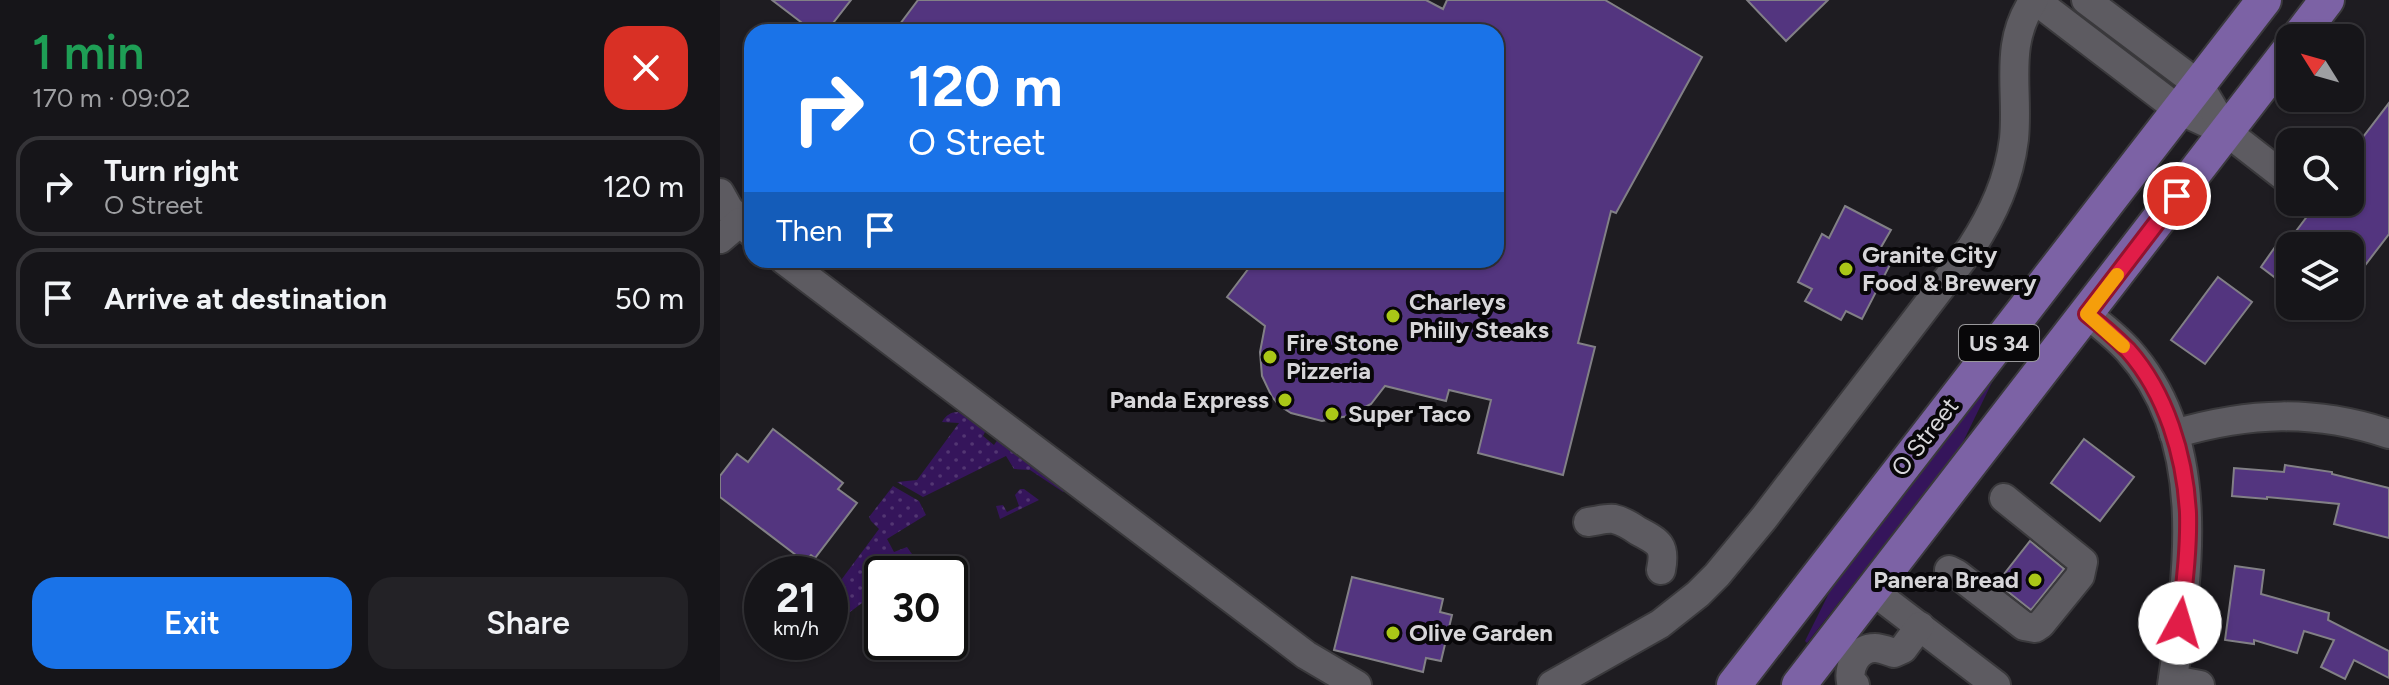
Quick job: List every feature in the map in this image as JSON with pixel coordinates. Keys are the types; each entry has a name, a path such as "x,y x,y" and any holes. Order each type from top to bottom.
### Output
{"main road":[{"name":"O Street","path":"1734,685 2264,0"},
{"path":"2309,24 2327,0"},
{"name":"US 34","path":"1799,685 2276,67"}],"street":[{"path":"1552,685 1580,675 1660,624 1717,575 1799,474 1971,248 1996,206 2007,177 2014,137 2015,42 2019,25 2034,0 2189,98"},
{"path":"2086,0 2189,98 2276,170"},
{"path":"795,268 1306,655 1357,685"},
{"path":"2087,314 2128,351 2145,372 2174,434 2188,515 2182,683"},
{"path":"2174,434 2235,419 2289,415 2333,419 2389,434"},
{"path":"1949,570 2030,628 2041,624 2080,576 2083,562 2004,498"},
{"path":"1588,522 1619,520 1657,541 1662,550 1661,570"},
{"path":"1873,591 1996,685"},
{"path":"1855,685 1849,673 1857,655 1869,648 1894,653 1903,649 1920,626"}],"shaded area":[{"path":"2000,366 1961,446 1807,643 1805,641 1833,585"},
{"path":"958,412 986,430 983,436 994,445 998,439 1065,490 1063,492 1030,470 1014,469 1006,456 923,497 897,482 917,480 959,423 942,422 945,417"},
{"path":"893,486 919,501 926,515 887,539 894,552 907,547 913,556 864,556 864,602 848,614 848,571 879,529 869,517"},
{"path":"1020,489 1039,500 1000,519 996,506 1003,505 1007,512 1019,506 1015,495"}],"building":[{"path":"772,0 851,0 832,24 804,24"},
{"path":"918,0 1426,0 1443,9 1447,0 1605,0 1702,57 1616,213 1611,211 1578,343 1595,347 1563,475 1478,453 1491,400 1449,390 1446,401 1385,386 1371,404 1348,416 1322,421 1291,413 1272,397 1262,376 1260,352 1265,326 1227,297 1249,268 1504,268 1504,24 900,24"},
{"path":"1747,0 1828,0 1786,41"},
{"path":"2389,103 2389,234 2364,267 2364,232 2295,232 2307,216 2364,216 2364,136"},
{"name":"Granite City Food & Brewery","path":"1845,206 1891,230 1880,249 1894,257 1862,319 1846,311 1841,320 1805,301 1812,289 1798,282 1822,234 1829,238"},
{"path":"2276,248 2276,278 2261,267"},
{"path":"2218,277 2252,302 2205,364 2171,340"},
{"path":"773,429 843,483 838,489 857,503 817,556 797,556 720,497 720,476 737,454 748,462"},
{"path":"2084,439 2134,477 2100,521 2051,483"},
{"path":"2285,465 2332,472 2389,488 2389,538 2334,524 2339,504 2232,496 2234,468 2284,472"},
{"name":"Panera Bread","path":"2030,541 2064,569 2031,610 1997,583"},
{"path":"2235,566 2264,570 2261,594 2329,613 2328,620 2389,651 2389,678 2354,660 2345,679 2321,667 2334,640 2304,631 2297,653 2254,640 2254,644 2225,640"},
{"name":"Olive Garden","path":"1352,577 1443,599 1440,612 1452,615 1441,661 1426,658 1423,672 1334,650"}],"slow traffic":[{"path":"2117,275 2087,314 2123,346"}],"place":[{"name":"Granite City Food & Brewery","path":"1846,269"},
{"name":"Charleys Philly Steaks","path":"1393,316"},
{"name":"Fire Stone Pizzeria","path":"1270,357"},
{"name":"Panda Express","path":"1285,400"},
{"name":"Super Taco","path":"1332,414"},
{"name":"Panera Bread","path":"2035,580"},
{"name":"Olive Garden","path":"1393,633"}],"route":[{"path":"2177,196 2087,314 2128,351 2145,372 2174,434 2187,495 2188,515 2187,562 2180,623"}]}
